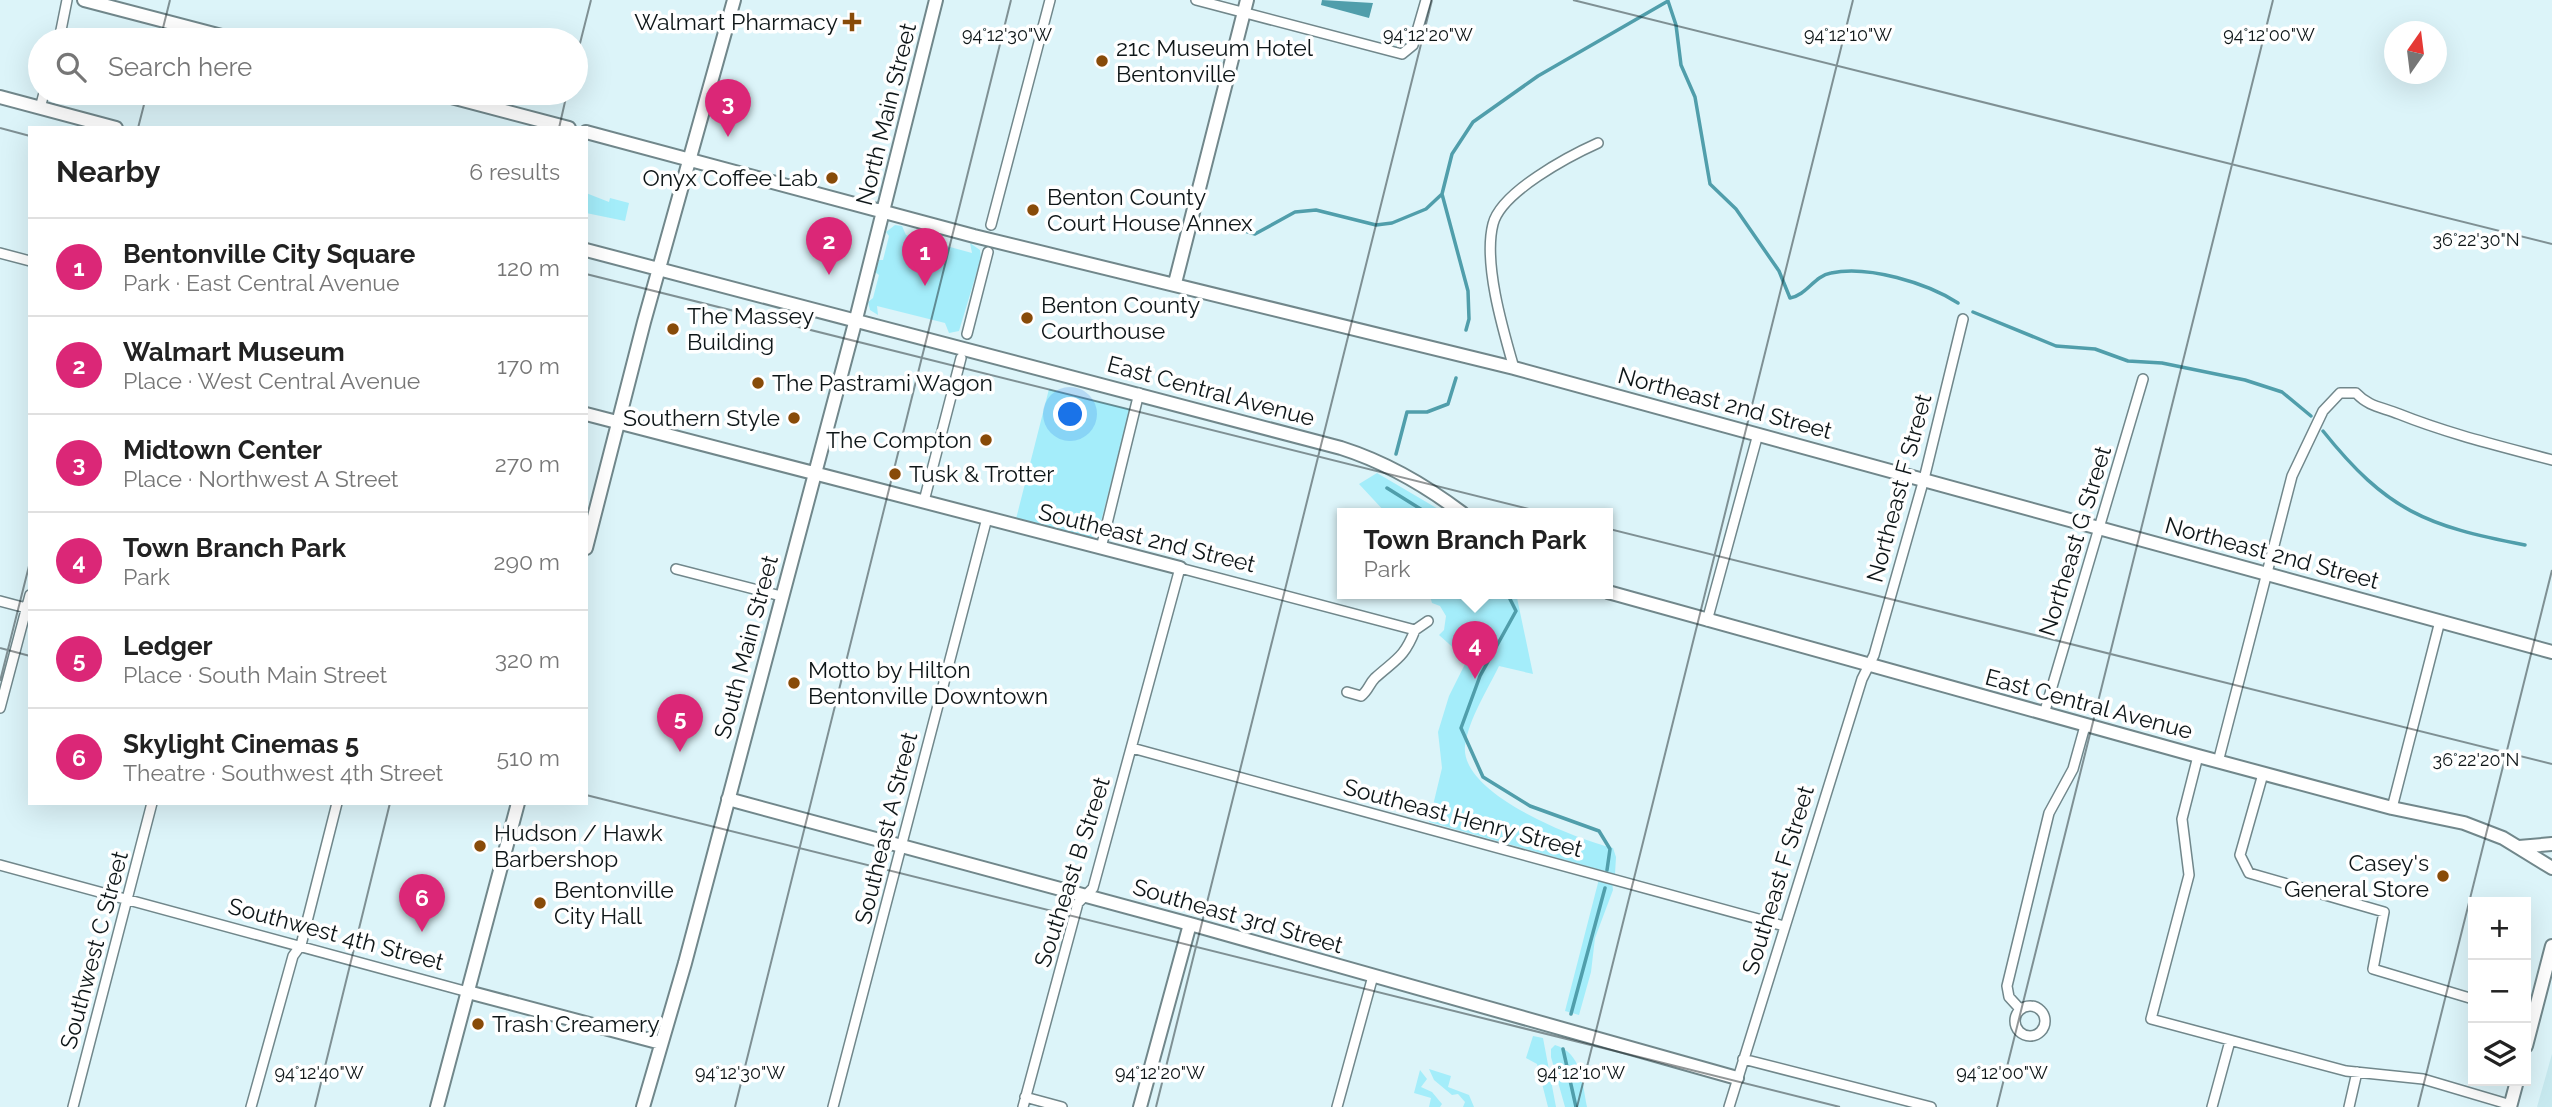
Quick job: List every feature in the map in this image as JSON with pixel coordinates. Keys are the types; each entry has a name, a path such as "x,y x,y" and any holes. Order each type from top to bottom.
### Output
{"street":[{"path":"61,28 67,0"},
{"path":"84,0 191,28"},
{"path":"588,541 734,0"},
{"name":"North Main Street","path":"856,319 936,0"},
{"path":"992,225 1050,0"},
{"path":"1196,0 1245,6 1402,54 1413,45 1426,0"},
{"path":"1175,283 1245,6"},
{"path":"0,97 28,105"},
{"path":"29,105 108,126"},
{"path":"482,105 561,126"},
{"name":"Northeast 2nd Street","path":"588,133 884,211 1514,368 2552,652"},
{"path":"1514,368 1499,318 1491,241 1493,222 1527,185 1561,160 1598,143"},
{"name":"East Central Avenue","path":"588,251 1139,393 1362,455 1413,480 1455,508"},
{"path":"967,334 988,252"},
{"path":"0,253 28,260"},
{"name":"South Main Street","path":"643,1107 856,319"},
{"name":"Northeast F Street","path":"1869,666 1924,479 1963,319"},
{"path":"924,501 961,358"},
{"name":"Northeast G Street","path":"2044,714 2143,379"},
{"path":"1101,548 1139,393"},
{"path":"2218,762 2292,476 2323,411 2340,393 2356,393 2366,404 2397,413 2428,427 2552,460"},
{"name":"Southeast 2nd Street","path":"588,414 1415,630"},
{"path":"1707,621 1758,434"},
{"name":"Southeast A Street","path":"833,1107 987,518"},
{"name":"Southeast B Street","path":"1023,1107 1078,903 1092,890 1180,568"},
{"path":"676,569 781,596"},
{"name":"East Central Avenue","path":"1613,593 2085,726 2392,808 2483,829 2552,868"},
{"path":"0,601 28,608 0,708"},
{"path":"1348,692 1362,696 1367,692 1372,681 1406,651 1415,630 1428,621"},
{"path":"2392,808 2440,621"},
{"name":"Southeast F Street","path":"1729,1107 1862,678 1869,666"},
{"path":"2020,1009 2009,997 2007,986 2049,814 2073,769 2085,726"},
{"name":"Southeast Henry Street","path":"1132,748 1784,926"},
{"path":"2198,756 2182,818 2189,875 2151,1019 2357,1072 2423,1079 2510,1106 2516,1086"},
{"path":"2263,774 2240,856 2244,868 2249,873 2384,912 2373,969 2468,998"},
{"name":"Southeast 3rd Street","path":"728,799 1190,924 1737,1078"},
{"name":"Southwest C Street","path":"73,1107 152,805"},
{"path":"251,1107 293,956 301,945 336,805"},
{"path":"437,1107 517,805"},
{"path":"2519,847 2552,844"},
{"name":"Southwest 4th Street","path":"0,865 661,1043"},
{"path":"1140,1107 1190,924"},
{"path":"2531,1013 2552,949"},
{"path":"1337,1107 1373,976"},
{"path":"2212,1107 2230,1041"},
{"path":"1743,1059 1914,1105 1931,1107"},
{"path":"2349,1107 2357,1072"},
{"path":"1025,1097 1062,1107"}],"shaded area":[{"path":"1322,0 1373,3 1369,18 1321,5"},
{"path":"588,194 609,202 610,198 629,203 625,221 588,213"},
{"path":"895,225 902,226 906,235 972,253 970,243 980,250 981,258 959,331 949,333 945,323 877,306 878,315 870,310 868,302 873,298 879,275 875,272 879,260 883,260 889,236 886,232"},
{"path":"1049,389 1130,409 1098,533 1091,539 1016,519"},
{"path":"1377,473 1436,508 1381,508 1359,484"},
{"path":"1431,599 1517,599 1533,674 1499,666 1470,725 1465,746 1468,764 1481,781 1523,812 1573,835 1613,848 1616,857 1615,874 1429,822 1442,768 1438,732 1449,696 1467,660 1439,635 1444,630 1446,616 1440,606 1432,603"},
{"path":"1599,879 1612,882 1613,890 1595,938 1591,972 1579,1015 1565,1011"},
{"path":"1533,1036 1543,1038 1556,1107 1548,1107 1537,1064 1526,1058"},
{"path":"1555,1045 1564,1049 1576,1062 1587,1107 1565,1107 1551,1057 1551,1049"},
{"path":"2552,1054 2552,1107 2537,1107"},
{"path":"1429,1069 1451,1076 1448,1087 1469,1095 1474,1107 1463,1107 1465,1102 1458,1094 1452,1095 1434,1080"},
{"path":"1420,1070 1427,1079 1421,1087 1432,1092 1442,1104 1440,1107 1429,1107 1431,1098 1414,1093"}],"waterway":[{"path":"1668,1 1676,25 1681,65 1695,97 1710,184 1736,209 1779,271 1790,298 1825,275 1846,271 1897,278 1930,289 1958,303"},
{"path":"1466,330 1469,319 1468,291 1442,194 1452,154 1473,122 1538,76 1668,1"},
{"path":"1208,220 1255,234 1295,212 1316,210 1376,225 1392,223 1426,209 1442,194"},
{"path":"1973,312 2056,346 2095,349 2128,361 2162,363 2245,380 2282,392 2311,416"},
{"path":"1396,454 1407,412 1427,412 1448,404 1456,378"},
{"path":"2323,431 2368,480 2411,511 2434,522 2525,545"},
{"path":"1387,488 1419,508"},
{"path":"1510,599 1516,611 1480,676 1461,728 1483,777 1530,806 1599,831 1610,849 1607,870"},
{"path":"1571,1014 1605,888"},
{"path":"1563,1049 1576,1107"}],"place":[{"name":"Walmart Pharmacy","path":"852,22"},
{"name":"21c Museum Hotel Bentonville","path":"1102,61"},
{"name":"Midtown Center","path":"728,137"},
{"name":"Onyx Coffee Lab","path":"832,178"},
{"name":"Benton County Court House Annex","path":"1033,210"},
{"name":"Walmart Museum","path":"829,275"},
{"name":"Bentonville City Square","path":"925,286"},
{"name":"Benton County Courthouse","path":"1027,318"},
{"name":"The Massey Building","path":"673,329"},
{"name":"The Pastrami Wagon","path":"758,383"},
{"name":"Southern Style","path":"794,418"},
{"name":"The Compton","path":"986,440"},
{"name":"Tusk & Trotter","path":"895,474"},
{"name":"Town Branch Park","path":"1475,679"},
{"name":"Motto by Hilton Bentonville Downtown","path":"794,683"},
{"name":"Ledger","path":"680,752"},
{"name":"Hudson / Hawk Barbershop","path":"480,846"},
{"name":"Casey's General Store","path":"2443,876"},
{"name":"Bentonville City Hall","path":"540,903"},
{"name":"Skylight Cinemas 5","path":"422,932"},
{"name":"Trash Creamery","path":"478,1024"}]}
